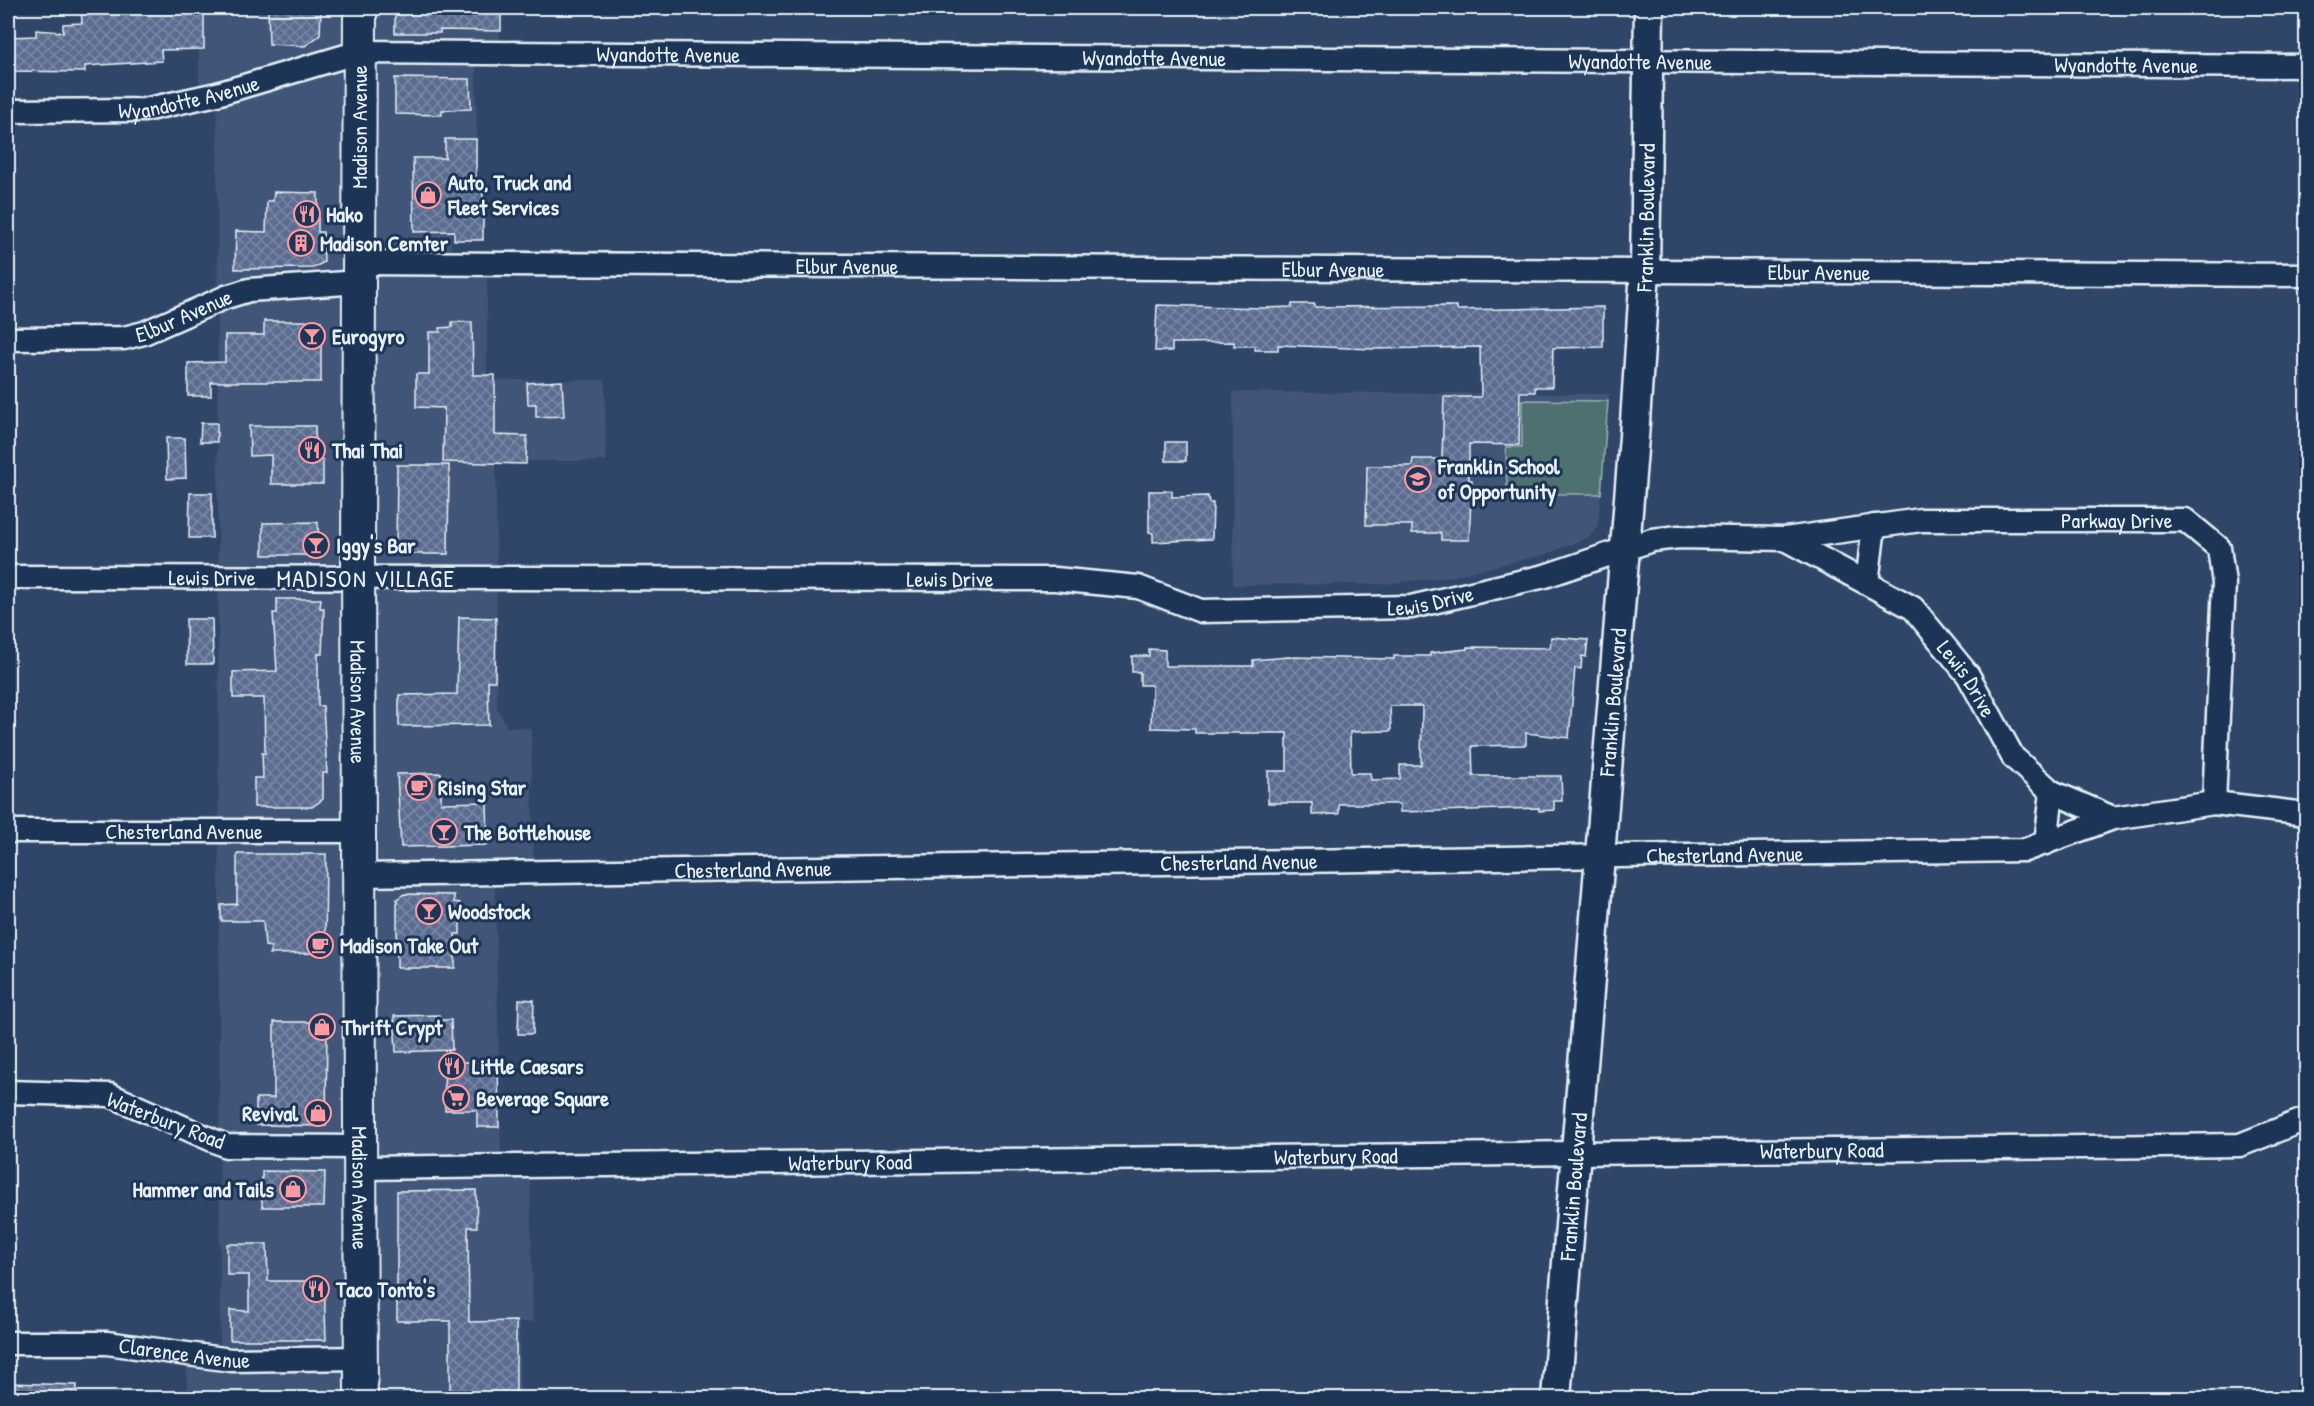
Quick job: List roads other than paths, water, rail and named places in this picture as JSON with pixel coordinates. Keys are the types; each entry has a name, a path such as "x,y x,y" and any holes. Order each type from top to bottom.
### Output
{"main road":[{"name":"Madison Avenue","path":"360,8 358,576 361,1398"}],"street":[{"name":"Franklin Boulevard","path":"1556,1398 1626,548 1645,270 1648,8"},
{"name":"Wyandotte Avenue","path":"8,111 144,110 217,94 359,52 2307,66"},
{"name":"Elbur Avenue","path":"8,339 124,338 144,333 226,297 249,290 359,273 1645,270 2307,275"},
{"name":"Parkway Drive","path":"1785,539 1921,519 2185,520 2219,548 2224,583 2214,803"},
{"path":"1867,583 1874,526"},
{"name":"Lewis Drive","path":"8,577 1055,579 1138,587 1201,611 1411,607 1545,576 1652,540 1679,537 1785,539 1913,608 1968,675 2013,758 2052,792 2113,818"},
{"path":"2046,843 2052,792"},
{"path":"2113,818 2214,803 2307,814"},
{"name":"Chesterland Avenue","path":"359,875 2025,850 2113,818"},
{"name":"Chesterland Avenue","path":"8,831 359,831"},
{"name":"Waterbury Road","path":"8,1092 110,1095 226,1146 360,1158 1577,1152 2240,1145 2307,1119"},
{"name":"Clarence Avenue","path":"8,1343 107,1343 231,1360 361,1358"}],"place":[{"name":"Auto, Truck and Fleet Services","path":"428,195"},
{"name":"Hako","path":"307,214"},
{"name":"Madison Cemter","path":"301,243"},
{"name":"Eurogyro","path":"312,336"},
{"name":"Thai Thai","path":"312,450"},
{"name":"Franklin School of Opportunity","path":"1418,479"},
{"name":"Iggy's Bar","path":"316,545"},
{"name":"Rising Star","path":"419,787"},
{"name":"The Bottlehouse","path":"444,832"},
{"name":"Woodstock","path":"429,911"},
{"name":"Madison Take Out","path":"320,945"},
{"name":"Thrift Crypt","path":"322,1027"},
{"name":"Little Caesars","path":"452,1066"},
{"name":"Beverage Square","path":"456,1098"},
{"name":"Revival","path":"318,1113"},
{"name":"Hammer and Tails","path":"293,1189"},
{"name":"Taco Tonto's","path":"316,1289"}],"district":[{"name":"MADISON VILLAGE","path":"366,579"}]}
